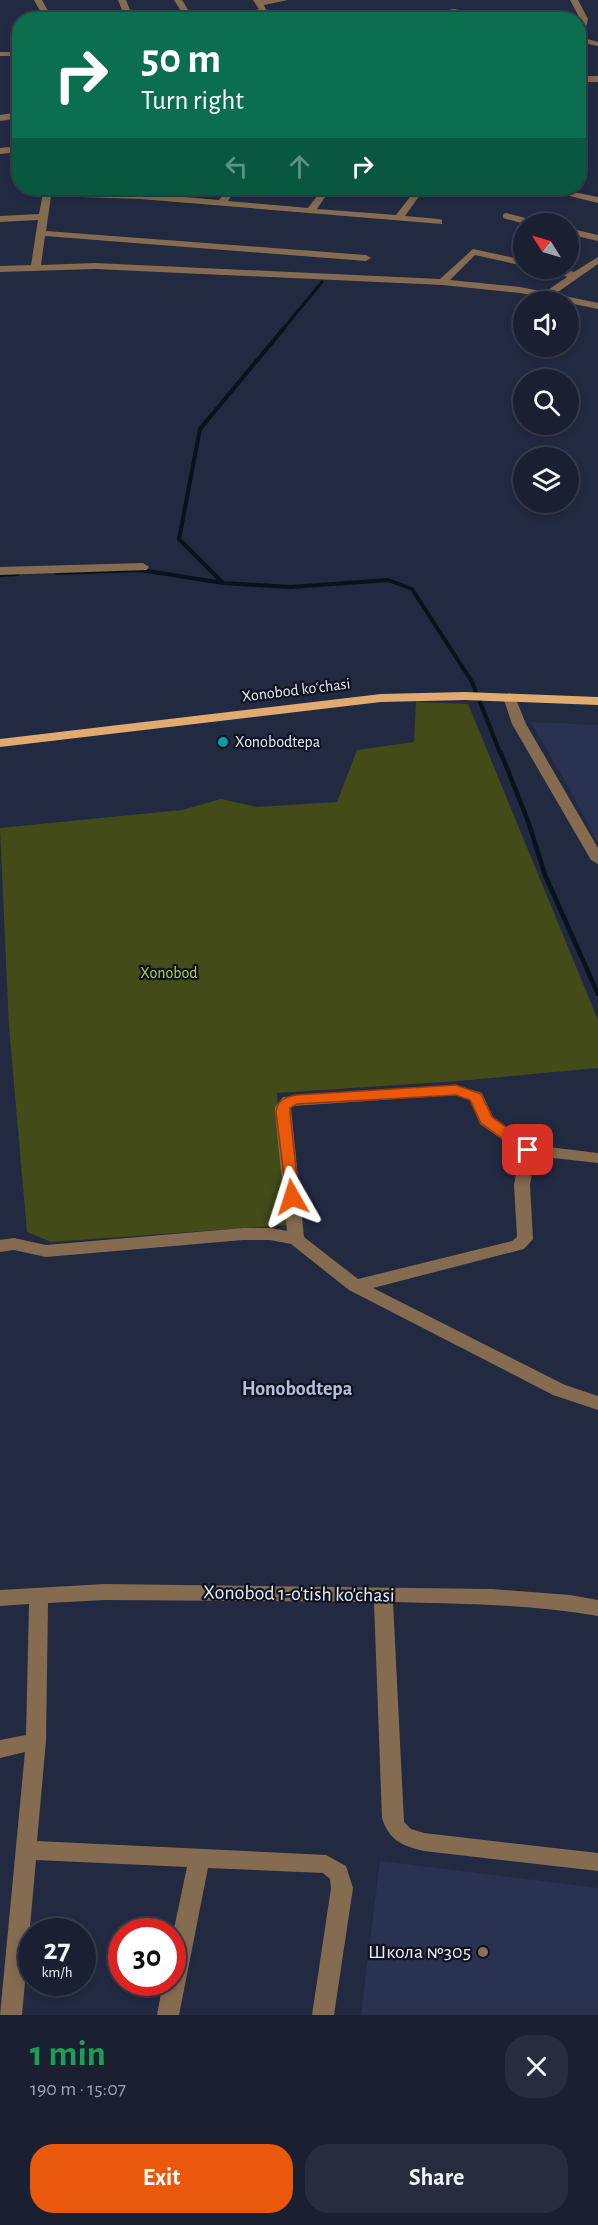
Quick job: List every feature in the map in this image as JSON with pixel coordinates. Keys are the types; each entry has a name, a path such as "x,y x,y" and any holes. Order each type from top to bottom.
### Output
{"main road":[{"name":"Xonobod koʻchasi","path":"0,743 350,700 478,696 598,701"}],"street":[{"path":"258,2 284,0"},
{"path":"258,2 264,10 259,12"},
{"path":"36,267 46,195"},
{"path":"163,195 222,203 439,222"},
{"path":"222,203 227,195"},
{"path":"310,211 322,195"},
{"path":"399,218 416,195"},
{"path":"575,195 598,200"},
{"path":"506,216 513,218"},
{"path":"0,219 43,217"},
{"path":"41,233 366,258"},
{"path":"579,234 598,238"},
{"path":"442,282 473,252 513,261"},
{"path":"579,274 598,260"},
{"path":"0,268 167,269 442,282 515,291"},
{"path":"554,291 572,279"},
{"path":"579,302 598,306"},
{"path":"0,571 143,567"},
{"path":"509,697 519,724 598,860"},
{"path":"296,1239 283,1112 289,1101 456,1090 476,1097 486,1119 528,1150 598,1158"},
{"path":"355,1286 518,1245 525,1239 522,1185 528,1150"},
{"path":"0,1246 14,1244 46,1251 243,1234 270,1234 296,1239 355,1286 559,1390 598,1403"},
{"name":"Xonobod 1-o'tish ko'chasi","path":"0,1598 105,1592 383,1594 492,1597 570,1603 598,1608"},
{"path":"383,1594 392,1818 395,1828 404,1837 424,1842 598,1862"},
{"path":"11,2015 36,1741 39,1596"},
{"path":"0,1749 36,1741"},
{"path":"27,1850 326,1864 335,1869 341,1876 342,1888 322,2015"},
{"path":"168,2015 199,1858"}],"shaded area":[{"path":"531,722 598,725 598,843 569,788"},
{"name":"Школа №305","path":"380,1861 598,1888 598,2015 361,2015"}],"green space":[{"name":"Xonobod","path":"416,702 468,704 598,1020 598,1068 458,1081 277,1093 289,1225 51,1242 27,1232 9,1027 0,828 182,810 221,799 257,807 337,802 357,750 414,742"}],"waterway":[{"path":"283,329 322,282"},
{"path":"223,583 179,539 200,429 284,328"},
{"path":"57,573 141,570 223,583"},
{"path":"0,575 18,574"},
{"path":"223,583 291,587 388,580 412,589 472,682 501,755"},
{"path":"501,753 528,821 545,875 598,994"}],"place":[{"name":"Xonobodtepa","path":"223,742"},
{"name":"Школа №305","path":"483,1952"}],"district":[{"name":"Honobodtepa","path":"297,1389"}],"route":[{"path":"292,1197 283,1112 289,1101 296,1099 456,1090 466,1092 476,1097 486,1119 528,1150"}]}
